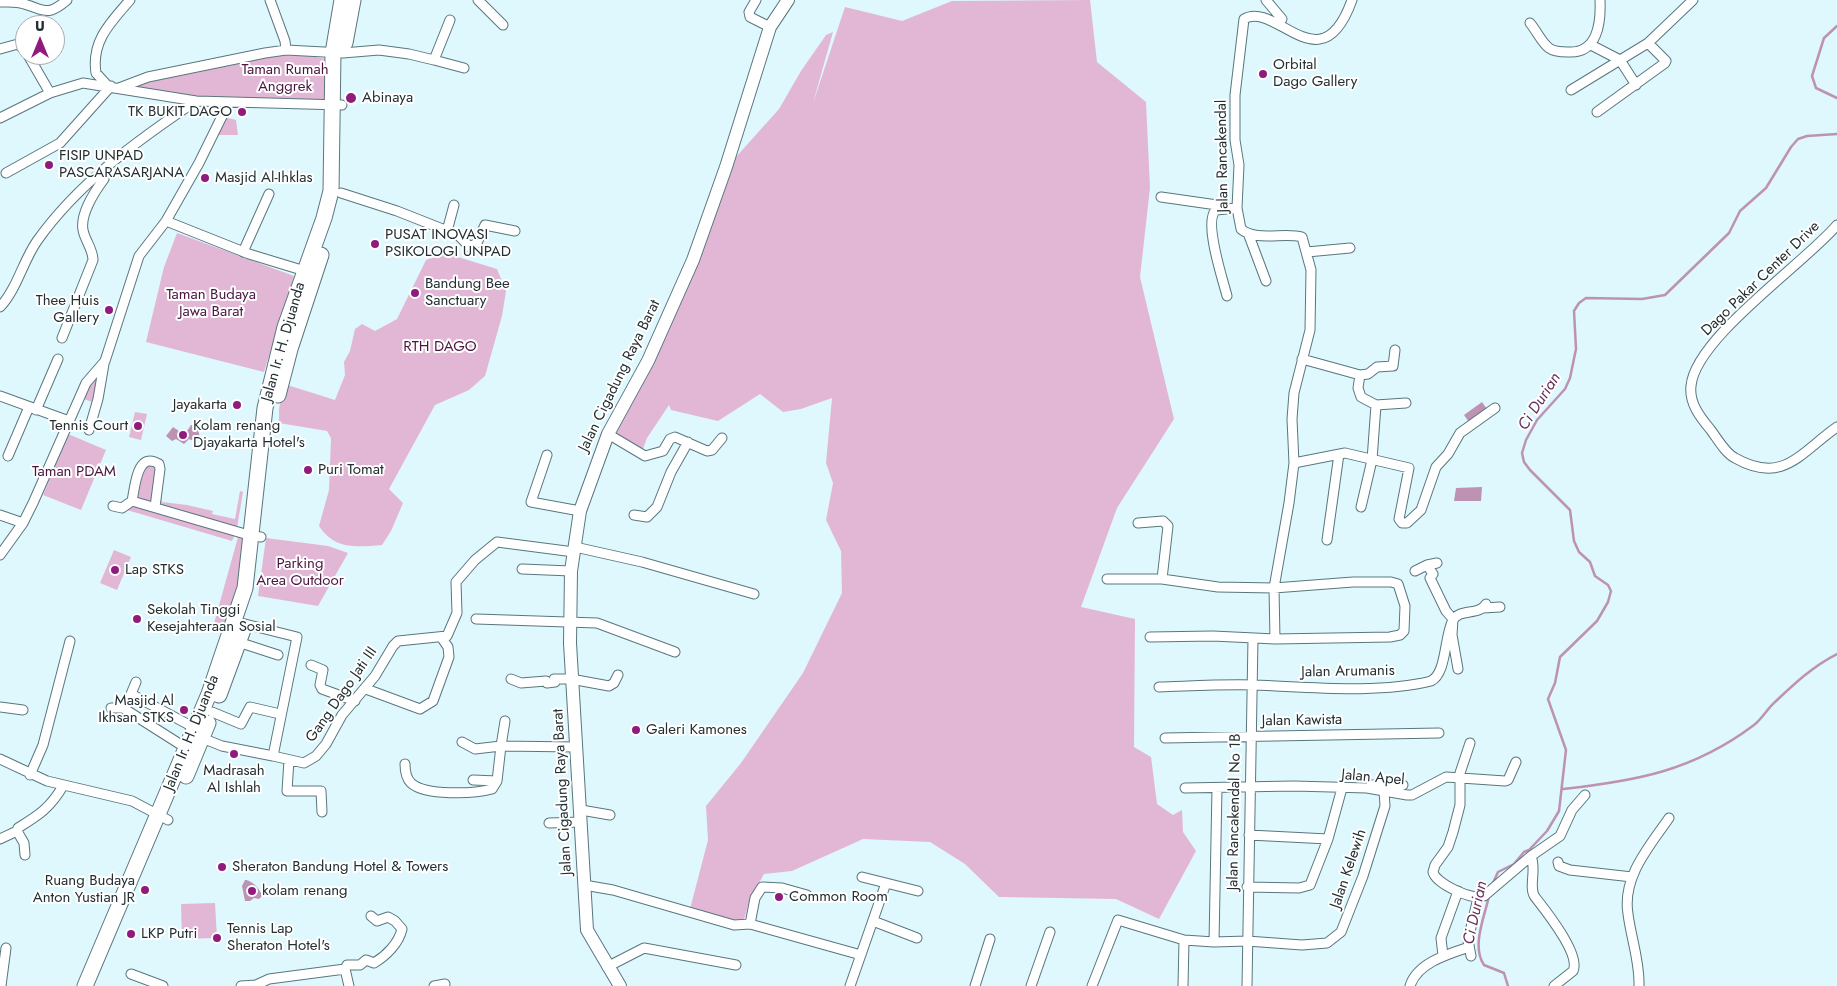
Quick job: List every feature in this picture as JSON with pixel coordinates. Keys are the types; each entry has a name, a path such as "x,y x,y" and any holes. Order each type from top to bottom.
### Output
{"main road":[{"name":"Jalan Ir. H. Djuanda","path":"85,986 163,817 186,748 212,712 234,641 256,537 273,420 331,191 342,0"},
{"name":"Jalan Ir. H. Djuanda","path":"338,53 353,0"},
{"name":"Jalan Ir. H. Djuanda","path":"310,273 341,193 337,105"},
{"name":"Jalan Ir. H. Djuanda","path":"97,986 234,641 245,624 257,582 256,537"}],"street":[{"path":"0,2 21,3 45,12 54,10 67,0"},
{"path":"112,86 96,73 96,48 106,29 130,0"},
{"path":"270,0 285,41 286,50"},
{"path":"478,0 503,25"},
{"path":"756,0 749,12 750,17 770,27"},
{"name":"Jalan Cigadung Raya Barat","path":"620,986 607,968 587,930 570,620 571,571 580,511 608,434 648,362 693,260 726,167 770,27 788,0"},
{"path":"1266,0 1282,19"},
{"name":"Jalan Rancakendal","path":"1266,281 1248,233 1241,229 1236,206 1239,165 1235,140 1235,95 1244,19 1249,14 1258,10 1282,19 1294,28 1311,34 1326,36 1336,30 1352,0"},
{"path":"1530,23 1548,48 1556,51 1573,52 1591,45 1599,27 1600,0"},
{"path":"1571,90 1648,43 1693,0"},
{"path":"434,60 450,20"},
{"path":"1597,112 1666,62 1648,43"},
{"path":"0,49 15,45"},
{"path":"1591,45 1620,60 1636,85"},
{"path":"6,173 60,143 112,86 148,76 265,52 286,50 338,53 379,50 409,54 464,68"},
{"path":"34,65 50,92"},
{"path":"0,118 50,92 83,83 112,86 196,101 337,105"},
{"path":"0,307 37,241 78,193 124,152 196,101"},
{"path":"89,430 98,399 105,361 137,261 148,242 166,221 199,163 229,102"},
{"path":"62,338 94,260 93,252 83,227 90,199 104,179 101,173"},
{"path":"341,193 458,235 470,247 477,243 485,225 515,232"},
{"path":"243,252 269,194"},
{"path":"1161,197 1222,206 1236,206"},
{"path":"447,231 454,205"},
{"path":"1227,296 1215,251 1212,218 1216,210 1236,206"},
{"path":"166,221 243,252 310,273"},
{"name":"Dago Pakar Center Drive","path":"1837,224 1823,242 1741,313 1708,350 1695,370 1690,387 1696,412 1732,457 1756,468 1777,468 1798,459 1837,427"},
{"path":"1248,233 1302,237 1311,270 1310,330 1293,405 1294,463 1290,503 1274,588 1275,639"},
{"path":"1307,252 1350,248"},
{"path":"1302,359 1360,375 1368,374 1377,368 1393,366 1394,350"},
{"path":"8,456 58,358"},
{"path":"0,555 23,523 86,383 105,361"},
{"path":"1360,375 1358,388 1361,397 1376,405 1406,404"},
{"path":"0,396 70,421"},
{"path":"1361,507 1372,460 1376,405"},
{"path":"1294,463 1339,454 1354,454 1410,469 1403,491 1399,519 1402,523 1407,523 1421,510 1436,467 1448,454 1460,433 1495,408"},
{"path":"608,434 645,456 663,451 673,437 710,451 722,438"},
{"path":"634,515 647,517 657,507 672,472 688,442"},
{"path":"1327,540 1339,454"},
{"path":"547,455 531,502 580,511"},
{"path":"113,506 122,508 132,501 141,464 153,460 159,464 161,472 155,507"},
{"path":"132,501 256,537"},
{"path":"0,515 23,523"},
{"path":"1138,523 1162,521 1168,526 1162,580"},
{"path":"366,689 420,709 433,701 449,657 448,647 441,637 448,634 457,613 456,582 475,560 497,542 574,550 642,562 754,594"},
{"path":"1415,571 1427,564 1437,563"},
{"path":"1427,564 1434,574 1430,578 1444,607 1453,620 1452,635 1458,670"},
{"path":"522,569 571,571"},
{"path":"1107,579 1162,580 1218,587 1274,588 1353,582 1395,582 1401,591 1405,621 1404,631 1400,635 1390,637 1275,639 1213,636 1150,637"},
{"path":"1453,620 1461,614 1485,606 1500,607"},
{"path":"476,620 570,620 597,623 675,652"},
{"name":"Jalan Arumanis","path":"1159,687 1252,685 1346,688 1432,681 1437,679 1441,670 1446,642 1453,620"},
{"path":"245,624 296,637 272,756"},
{"name":"Gang Dago Jati III","path":"136,682 131,694 222,746 304,762 316,756 326,744 342,715 366,689 392,646 398,641 441,637"},
{"name":"Jalan Rancakendal No 1B","path":"1247,986 1247,887 1253,638"},
{"path":"234,641 278,655"},
{"path":"30,775 43,745 70,642"},
{"path":"311,665 323,670 320,685 322,689 355,701"},
{"path":"511,679 521,683 546,681 547,683 554,682 554,679 572,679 608,686 614,684 618,675"},
{"path":"0,707 23,710"},
{"path":"212,712 241,724 250,707 280,714"},
{"path":"111,708 123,708 186,748"},
{"path":"405,764 405,774 411,783 427,792 479,793 492,789 497,781 505,720"},
{"name":"Jalan Kawista","path":"1165,738 1439,733"},
{"path":"462,742 475,749 501,746 576,747"},
{"path":"1470,743 1459,779 1461,802 1456,823 1448,847 1435,865 1433,872 1437,880 1458,891 1479,898"},
{"path":"0,760 30,775 63,786 132,801 163,817"},
{"path":"289,760 287,790 321,792 322,812"},
{"name":"Jalan Apel","path":"1185,788 1250,786 1367,788 1412,795 1446,777 1505,781 1508,780 1516,762"},
{"path":"473,780 497,781"},
{"path":"1367,788 1371,785 1403,785"},
{"path":"0,838 17,831 18,828 38,816 52,804 63,786"},
{"path":"1214,942 1217,788"},
{"path":"1247,887 1299,888 1310,885 1328,839 1342,788"},
{"name":"Jalan Kelewih","path":"1247,941 1302,945 1322,944 1341,932 1385,806 1384,792"},
{"path":"1410,986 1416,975 1443,956 1470,951 1469,931 1479,898 1507,878 1531,856 1560,836 1572,810 1585,796"},
{"path":"549,823 581,816 610,815"},
{"path":"1639,986 1639,973 1627,912 1627,898 1632,877 1638,863 1668,818"},
{"path":"17,831 24,843 25,854"},
{"path":"1249,836 1328,839"},
{"path":"1531,856 1535,868 1532,889 1534,896 1546,909 1575,960 1574,968 1554,986"},
{"path":"1558,862 1559,866 1570,870 1632,877"},
{"path":"862,877 918,891"},
{"path":"850,986 886,883"},
{"path":"584,885 613,890 726,924 742,926 750,924 861,955"},
{"path":"750,924 755,898 762,887 782,888 807,895"},
{"path":"1443,956 1442,938 1458,891"},
{"path":"241,986 256,984 269,978 345,969 347,966 362,965 366,960 374,963 386,956 400,937 402,929 395,921 388,917 377,922 371,916"},
{"path":"873,920 917,938"},
{"path":"1092,986 1118,920 1184,940 1214,942 1247,941"},
{"path":"1031,986 1050,932"},
{"path":"975,986 990,939"},
{"path":"1183,986 1184,940"},
{"path":"1,986 6,948"},
{"path":"607,968 644,948 736,965"},
{"path":"345,969 349,986"},
{"path":"131,974 163,986"}],"green space":[{"path":"1090,0 1097,62 1146,102 1150,188 1140,277 1174,419 1117,508 1081,607 1135,619 1134,747 1151,757 1157,804 1173,815 1182,810 1183,832 1196,851 1159,919 1116,899 999,897 965,864 930,842 863,839 792,871 764,874 749,902 743,923 690,909 708,840 706,806 741,763 803,673 842,593 841,551 826,520 833,483 826,463 832,398 801,409 783,412 760,394 718,421 671,410 669,405 647,438 641,454 608,434 647,360 727,167 779,109 801,71 826,35 833,32 813,103 845,7 902,21 952,1"},
{"name":"Taman Rumah Anggrek","path":"266,55 311,56 326,59 324,103 197,100 129,88 149,78"},
{"path":"224,117 236,120 238,135 216,135"},
{"name":"Taman Budaya Jawa Barat","path":"177,233 294,276 264,372 146,342 164,267"},
{"name":"RTH DAGO","path":"445,253 497,269 506,291 502,316 485,376 469,390 435,405 389,489 403,503 391,531 382,545 355,546 339,543 325,534 319,526 329,490 331,438 327,431 279,423 279,409 284,384 335,400 345,375 344,362 350,351 355,329 362,324 375,331 397,319 426,260"},
{"path":"98,373 92,402 81,398"},
{"name":"Tennis Court","path":"135,412 147,414 141,440 129,437"},
{"name":"Taman PDAM","path":"68,434 106,450 81,510 43,495"},
{"path":"156,464 154,504 135,500 143,466"},
{"path":"240,491 243,492 237,528 158,505 161,497 162,502 213,511 212,514 235,519"},
{"path":"133,503 235,534 232,541 127,510"},
{"path":"238,537 249,539 227,634 213,627"},
{"name":"Parking Area Outdoor","path":"266,538 328,546 348,553 318,606 258,596"},
{"name":"Lap STKS","path":"114,550 131,557 117,590 100,583"},
{"path":"215,903 217,938 182,939 181,904"}],"shaded area":[{"path":"1482,402 1489,412 1471,425 1464,415"},
{"name":"Kolam renang Djayakarta Hotel's","path":"191,425 197,425 200,438 196,442 189,439 184,444 176,439 172,441 166,436 173,427 182,433 187,431"},
{"path":"1482,487 1481,501 1454,501 1456,488"},
{"name":"kolam renang","path":"245,880 253,883 258,888 262,896 259,899 254,898 250,901 245,901 242,886"}],"waterway":[{"name":"Ci Durian","path":"1837,26 1824,38 1812,76 1816,88 1837,98"},
{"name":"Ci Durian","path":"1492,885 1498,872 1514,864 1547,831 1559,811 1566,750 1548,699 1555,683 1560,657 1597,621 1608,602 1611,591 1608,585 1595,576 1590,562 1579,552 1574,541 1570,510 1530,470 1524,462 1522,453 1526,440 1537,420 1565,389 1570,378 1576,349 1574,311 1579,303 1586,298 1642,299 1665,295 1729,233 1740,211 1766,188 1798,139 1807,136 1837,134"},
{"path":"1563,789 1639,777 1663,771 1709,753 1754,725 1797,682 1820,664 1837,654"},
{"name":"Ci Durian","path":"1489,896 1480,931 1480,957 1484,965 1504,973 1508,986"}],"place":[{"name":"Orbital Dago Gallery","path":"1263,74"},
{"name":"Abinaya","path":"351,98"},
{"name":"TK BUKIT DAGO","path":"242,112"},
{"name":"FISIP UNPAD PASCARASARJANA","path":"49,165"},
{"name":"Masjid Al-Ihklas","path":"205,178"},
{"name":"PUSAT INOVASI PSIKOLOGI UNPAD","path":"375,244"},
{"name":"Bandung Bee Sanctuary","path":"415,293"},
{"name":"Thee Huis Gallery","path":"109,310"},
{"name":"Jayakarta","path":"237,405"},
{"name":"Tennis Court","path":"138,426"},
{"name":"Kolam renang Djayakarta Hotel's","path":"183,435"},
{"name":"Puri Tomat","path":"308,470"},
{"name":"Lap STKS","path":"115,570"},
{"name":"Sekolah Tinggi Kesejahteraan Sosial","path":"137,619"},
{"name":"Masjid Al Ikhsan STKS","path":"184,710"},
{"name":"Galeri Kamones","path":"636,730"},
{"name":"Madrasah Al Ishlah","path":"234,754"},
{"name":"Sheraton Bandung Hotel & Towers","path":"222,867"},
{"name":"Ruang Budaya Anton Yustian JR","path":"145,890"},
{"name":"kolam renang","path":"252,891"},
{"name":"Common Room","path":"779,897"},
{"name":"LKP Putri","path":"131,934"},
{"name":"Tennis Lap Sheraton Hotel's","path":"217,938"}]}
